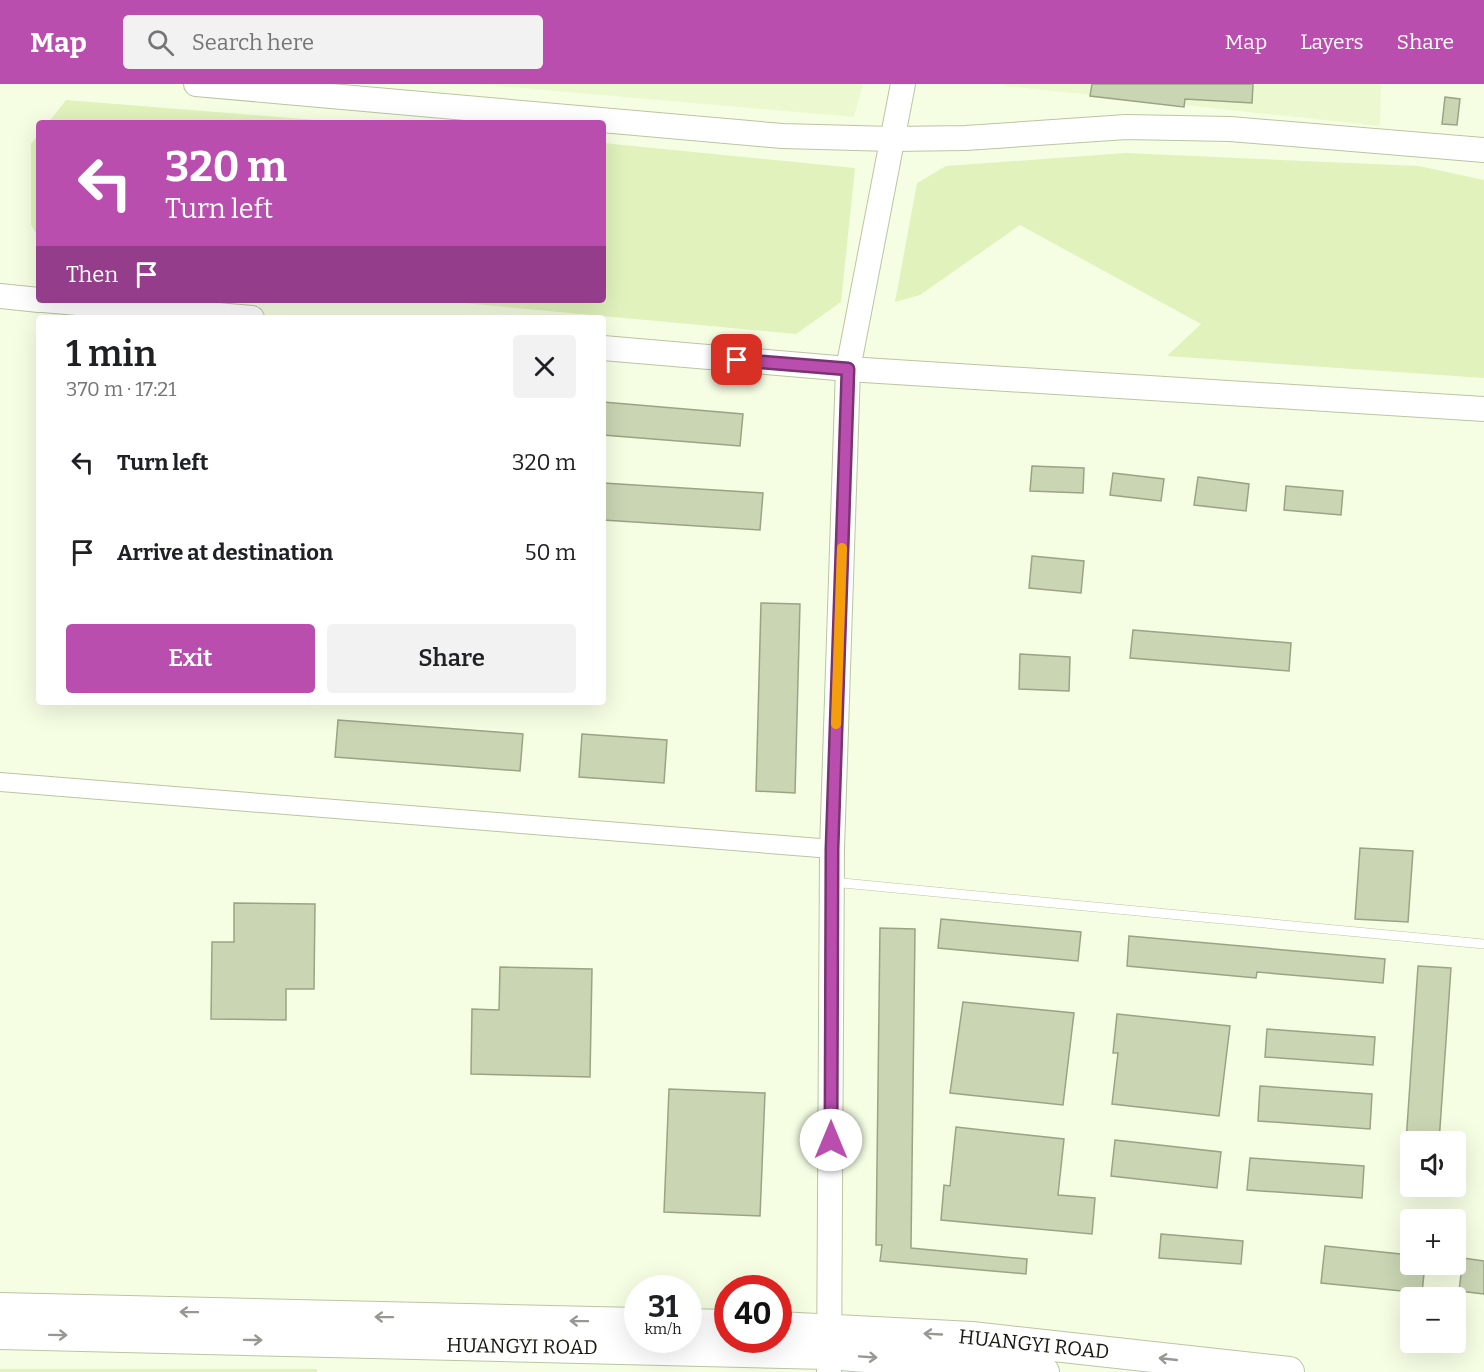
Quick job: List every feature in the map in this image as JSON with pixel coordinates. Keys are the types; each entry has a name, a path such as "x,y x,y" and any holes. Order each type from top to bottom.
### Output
{"main road":[{"name":"HUANGYI ROAD","path":"0,1308 624,1323"},
{"name":"HUANGYI ROAD","path":"792,1334 829,1351 972,1337 1289,1372"},
{"name":"HUANGYI ROAD","path":"8,1337 829,1351 1044,1372"}],"street":[{"path":"196,84 602,120"},
{"path":"829,1351 832,849 848,369 903,84"},
{"path":"606,120 782,136 892,139 966,138 1126,127 1207,129 1429,144 1484,150"},
{"path":"0,296 36,300"},
{"path":"76,303 217,315"},
{"path":"606,348 848,369 1484,409"},
{"path":"0,782 832,849"}],"lane":[{"path":"832,882 1484,944"}],"shaded area":[{"path":"475,84 863,84 854,117"},
{"path":"1004,84 1381,84 1380,126 1006,86"},
{"path":"66,100 316,120 50,120"},
{"path":"36,138 36,233 31,225 31,144"},
{"path":"606,143 855,168 841,302 796,334 463,303 606,303"},
{"path":"1126,153 1419,166 1484,180 1484,378 1167,356 1201,324 1020,225 920,295 895,302 917,183 946,166"},
{"path":"0,1369 317,1369 317,1372 0,1372"}],"building":[{"path":"1092,84 1253,84 1252,103 1185,99 1184,107 1090,96"},
{"path":"1445,97 1460,99 1457,125 1442,124"},
{"path":"606,402 743,414 740,446 606,435"},
{"path":"1032,466 1084,468 1083,493 1030,491"},
{"path":"1113,473 1164,479 1161,501 1110,495"},
{"path":"1198,477 1249,484 1246,511 1194,505"},
{"path":"606,483 763,493 760,530 606,520"},
{"path":"1286,486 1343,491 1341,515 1284,510"},
{"path":"1032,556 1084,561 1081,593 1029,588"},
{"path":"761,603 800,604 795,793 756,791"},
{"path":"1133,630 1291,643 1289,671 1130,658"},
{"path":"1020,654 1070,657 1069,691 1019,689"},
{"path":"338,720 523,734 520,771 335,757"},
{"path":"582,734 667,740 664,783 579,777"},
{"path":"1360,848 1413,851 1408,922 1355,919"},
{"path":"234,903 315,904 314,989 286,989 286,1020 211,1019 212,942 234,942"},
{"path":"941,919 1081,932 1078,961 938,948"},
{"path":"880,928 915,929 911,1248 1027,1259 1026,1274 880,1261 882,1245 876,1245"},
{"path":"1129,936 1385,959 1383,983 1257,972 1256,978 1127,966"},
{"path":"1418,966 1451,968 1440,1131 1407,1131"},
{"path":"500,967 592,969 590,1077 471,1074 472,1009 499,1010"},
{"path":"963,1002 1074,1013 1063,1105 950,1093"},
{"path":"1117,1014 1230,1026 1219,1116 1112,1104 1118,1053 1113,1053"},
{"path":"1267,1029 1375,1037 1373,1065 1265,1057"},
{"path":"1260,1086 1372,1094 1370,1129 1258,1121"},
{"path":"669,1089 765,1093 760,1216 664,1212"},
{"path":"956,1127 1064,1139 1058,1195 1095,1198 1092,1234 941,1220 944,1185 950,1186"},
{"path":"1115,1140 1221,1152 1217,1188 1111,1176"},
{"path":"1250,1158 1364,1166 1362,1198 1247,1190"},
{"path":"1161,1234 1243,1241 1241,1264 1159,1258"},
{"path":"1325,1246 1400,1254 1400,1275 1424,1275 1423,1287 1400,1287 1400,1291 1321,1283"},
{"path":"1466,1258 1484,1261 1484,1294 1466,1292 1466,1287 1459,1287 1461,1275 1466,1275"}],"slow traffic":[{"path":"836,724 842,548"}],"route":[{"path":"737,360 848,369 832,849 831,1140"}]}
